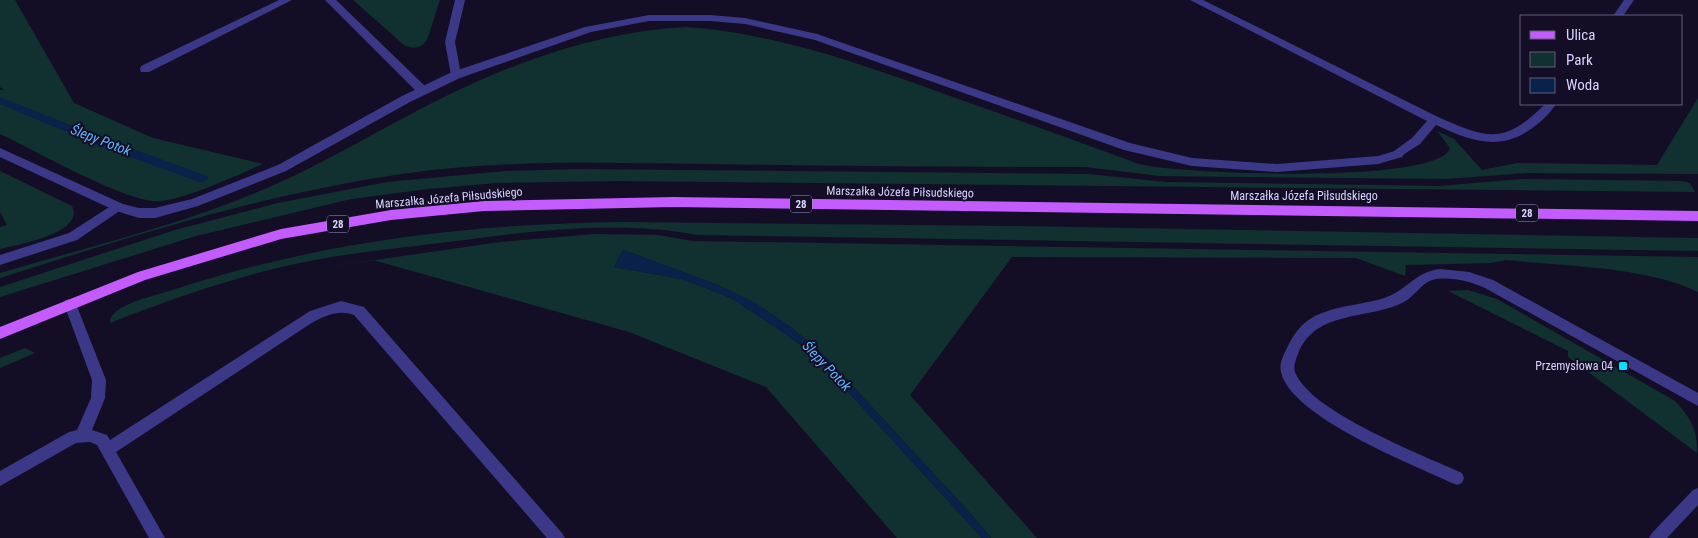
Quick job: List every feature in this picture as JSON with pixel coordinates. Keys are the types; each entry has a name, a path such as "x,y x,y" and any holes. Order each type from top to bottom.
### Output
{"main road":[{"name":"Marszałka Józefa Piłsudskiego","path":"0,333 142,276 281,234 391,215 484,206 673,202 1698,216"}],"street":[{"path":"145,69 287,0"},
{"path":"330,0 422,90"},
{"path":"456,75 450,42 460,0"},
{"path":"1195,0 1434,120 1472,136 1504,139 1518,135 1550,105"},
{"path":"1619,15 1629,0"},
{"path":"0,152 117,207 139,213 167,211 239,186 282,168 422,90 456,75 544,43 611,24 649,18 710,18 746,21 818,37 1160,156 1227,166 1277,168 1378,160 1398,154 1416,141 1434,120"},
{"path":"0,260 73,237 117,207"},
{"path":"1457,478 1345,424 1328,414 1302,393 1291,379 1287,368 1293,347 1307,327 1320,319 1398,300 1418,281 1431,276 1446,274 1472,277 1489,284 1698,400"},
{"path":"70,304 99,380 98,398 82,436"},
{"path":"109,449 290,330 321,312 344,305 359,311 557,538"},
{"path":"0,479 60,443 82,436 102,440 109,449 157,538"},
{"path":"1657,538 1698,495"}],"green space":[{"path":"0,0 15,0 74,103 153,138 263,164 187,195 162,201 147,200 106,186 0,134 0,90 4,90 0,87"},
{"path":"353,0 440,0 427,40 422,45 414,48 404,45"},
{"path":"687,27 755,36 821,52 886,73 1139,164 1202,171 1305,174 1402,168 1435,160 1450,148 1437,131 1454,139 1482,170 1517,163 1657,165 1698,98 1698,174 1527,173 1446,179 1160,176 1085,167 591,163 473,166 395,175 295,194 146,233 0,278 0,273 138,234 241,199 316,165 471,84 530,60 592,41 655,30"},
{"path":"578,169 1088,174 1166,182 1439,186 1521,179 1681,181 1690,183 1695,192 618,181 496,183 351,199 196,236 0,297 0,287 175,230 278,203 387,182 505,171"},
{"path":"0,171 72,206 74,215 69,224 34,241 0,249 0,227 7,225 0,212"},
{"path":"566,223 1010,226 1698,238 1698,251 698,235 638,228 578,228 517,233 368,252 289,265 211,287 110,323 111,317 116,312 142,299 224,274 337,248 450,232"},
{"path":"595,234 659,235 692,241 1698,257 1698,292 1676,283 1629,272 1506,260 1491,263 1406,265 1405,276 1356,258 1012,257 910,395 1037,538 991,538 825,356 792,328 755,303 718,285 623,250 614,267 682,279 731,298 805,348 829,371 982,538 897,538 766,387 629,332 374,260 500,242"},
{"path":"1468,290 1497,299 1675,401 1692,424 1696,437 1697,453 1568,357 1568,351 1448,291"},
{"path":"25,348 35,353 0,368 0,358"}],"water":[{"path":"623,250 718,285 755,303 792,328 825,356 991,538 982,538 806,348 731,298 682,279 614,267"}],"waterway":[{"name":"Ślepy Potok","path":"0,100 99,141 203,179"}],"place":[{"name":"Przemysłowa 04","path":"1623,366"}]}
